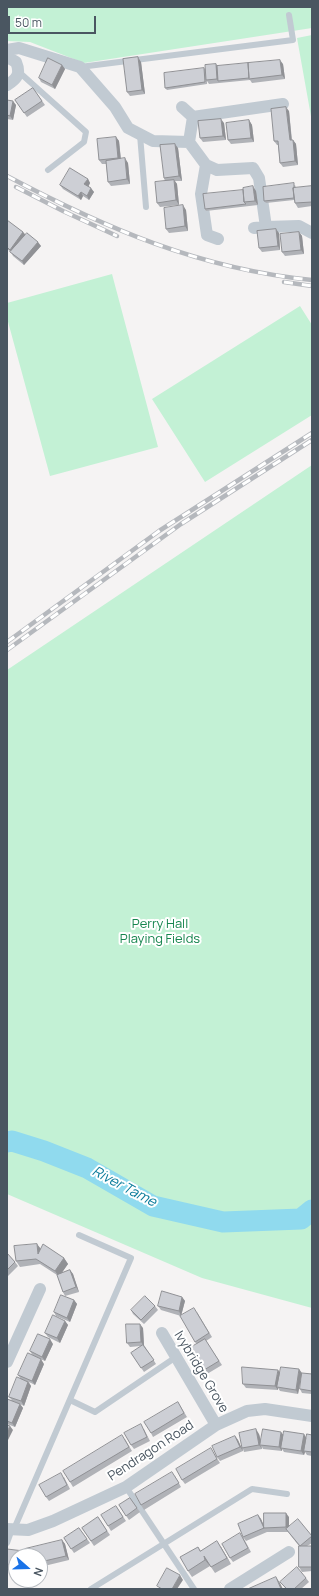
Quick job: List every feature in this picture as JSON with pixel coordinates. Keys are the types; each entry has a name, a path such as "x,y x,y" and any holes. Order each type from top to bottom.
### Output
{"street":[{"path":"7,50 19,48 80,67 115,107 128,128 153,141 189,142"},
{"path":"7,57 16,62 19,72 16,80 7,86"},
{"path":"193,117 283,104"},
{"path":"182,107 193,117"},
{"path":"193,117 189,142 206,165 217,170 253,168 259,178 260,228 299,226 312,233"},
{"path":"206,165 201,194 207,235 218,239"},
{"path":"7,1362 40,1289"},
{"name":"Ivybridge Grove","path":"162,1333 216,1425"},
{"name":"Pendragon Road","path":"11,1529 28,1530 53,1521 126,1487 216,1425 250,1410 265,1409 312,1416"},
{"path":"230,1589 289,1552"}],"lane":[{"path":"80,67 294,40 289,15"},
{"path":"19,72 86,132 84,142 48,170"},
{"path":"140,135 146,207"},
{"path":"7,1543 11,1529 70,1400 131,1258 79,1235"},
{"path":"70,1400 95,1412 176,1357"},
{"path":"126,1487 194,1589"},
{"path":"91,1589 252,1489 287,1494"}],"green space":[{"path":"7,7 312,7 312,28 84,63 30,42 7,41"},
{"path":"312,35 312,122 297,38"},
{"path":"112,274 158,447 50,476 7,318 7,303"},
{"path":"300,306 312,325 312,415 205,482 152,399"},
{"name":"Perry Hall Playing Fields","path":"312,465 312,1308 202,1278 7,1194 7,670"}],"building":[{"path":"138,57 142,90 127,92 123,59"},
{"path":"48,58 62,65 52,85 39,78"},
{"path":"280,60 282,75 249,79 248,63"},
{"path":"248,63 249,78 218,81 217,66"},
{"path":"216,64 217,79 206,80 205,65"},
{"path":"204,68 205,82 165,88 164,73"},
{"path":"33,88 42,101 24,113 15,100"},
{"path":"7,100 13,101 10,116 7,115"},
{"path":"286,107 290,140 293,140 295,161 280,163 278,141 274,141 271,109"},
{"path":"221,119 223,136 200,138 198,121"},
{"path":"249,120 251,138 228,140 226,123"},
{"path":"116,137 118,158 99,160 97,139"},
{"path":"175,144 179,176 164,178 160,145"},
{"path":"125,158 127,179 108,182 106,161"},
{"path":"70,168 88,179 84,184 91,188 87,196 81,192 78,196 60,185"},
{"path":"174,180 176,200 157,203 155,182"},
{"path":"294,183 294,198 264,201 263,187"},
{"path":"253,186 255,201 244,202 243,188"},
{"path":"312,186 312,202 295,203 293,188"},
{"path":"243,190 244,202 246,204 205,209 203,194"},
{"path":"183,205 185,226 166,229 164,208"},
{"path":"7,220 23,232 10,250 7,247"},
{"path":"276,229 278,246 259,248 257,231"},
{"path":"299,232 301,250 282,252 280,234"},
{"path":"27,233 38,242 22,261 10,252"},
{"path":"37,1244 38,1254 43,1244 64,1258 55,1271 36,1259 16,1261 14,1246"},
{"path":"7,1253 15,1262 7,1270"},
{"path":"70,1270 76,1287 63,1292 57,1275"},
{"path":"162,1291 182,1297 179,1311 158,1306"},
{"path":"61,1295 74,1300 67,1318 54,1312"},
{"path":"145,1296 155,1306 141,1320 131,1310"},
{"path":"194,1308 209,1333 195,1342 180,1316"},
{"path":"53,1315 65,1321 57,1338 45,1333"},
{"path":"126,1324 140,1324 141,1342 127,1343"},
{"path":"38,1334 50,1339 42,1357 30,1351"},
{"path":"205,1339 219,1361 204,1370 190,1348"},
{"path":"143,1345 154,1360 141,1368 131,1353"},
{"path":"28,1353 41,1359 32,1381 18,1375"},
{"path":"242,1367 278,1370 275,1386 243,1384"},
{"path":"281,1367 299,1369 296,1390 277,1387"},
{"path":"302,1373 312,1374 312,1391 300,1389"},
{"path":"17,1377 28,1382 21,1401 9,1397"},
{"path":"7,1399 20,1404 12,1423 7,1421"},
{"path":"178,1402 184,1413 151,1433 144,1422"},
{"path":"141,1424 147,1437 131,1445 124,1433"},
{"path":"7,1425 10,1426 7,1432"},
{"path":"256,1429 259,1445 242,1448 239,1433"},
{"path":"263,1429 281,1432 279,1447 260,1445"},
{"path":"284,1431 304,1434 301,1451 281,1448"},
{"path":"307,1434 312,1435 312,1452 304,1451"},
{"path":"122,1435 129,1447 70,1482 63,1471"},
{"path":"235,1436 240,1447 217,1457 212,1446"},
{"path":"211,1448 217,1459 182,1480 176,1469"},
{"path":"172,1472 179,1483 141,1505 135,1494"},
{"path":"61,1473 67,1485 46,1497 39,1485"},
{"path":"130,1498 137,1508 126,1516 119,1505"},
{"path":"116,1506 123,1517 108,1526 101,1515"},
{"path":"264,1513 286,1513 286,1527 264,1528"},
{"path":"258,1515 264,1528 243,1537 238,1524"},
{"path":"98,1517 107,1531 91,1541 82,1528"},
{"path":"298,1519 312,1536 300,1546 286,1529"},
{"path":"79,1528 87,1539 71,1549 64,1538"},
{"path":"240,1533 248,1548 230,1558 222,1544"},
{"path":"62,1540 66,1556 48,1560 48,1548 29,1548"},
{"path":"217,1541 227,1558 211,1567 204,1556 205,1560 188,1571 180,1557 198,1547 200,1551"},
{"path":"299,1546 312,1546 312,1567 299,1567"},
{"path":"7,1549 8,1564 7,1564"},
{"path":"297,1567 306,1578 294,1589 287,1589 280,1582"},
{"path":"167,1568 180,1575 172,1589 162,1589 157,1586"},
{"path":"276,1577 281,1589 248,1589"}],"waterway":[{"name":"River Tame","path":"7,1142 12,1141 44,1151 87,1168 153,1206 223,1222 301,1219 312,1210"},
{"path":"301,1219 312,1221"}],"railway":[{"path":"7,176 80,213 117,229 192,256 271,275 312,280"},
{"path":"16,187 117,236"},
{"path":"284,282 312,286"},
{"path":"7,642 159,531 312,433"},
{"path":"7,650 181,524 312,440"}]}
